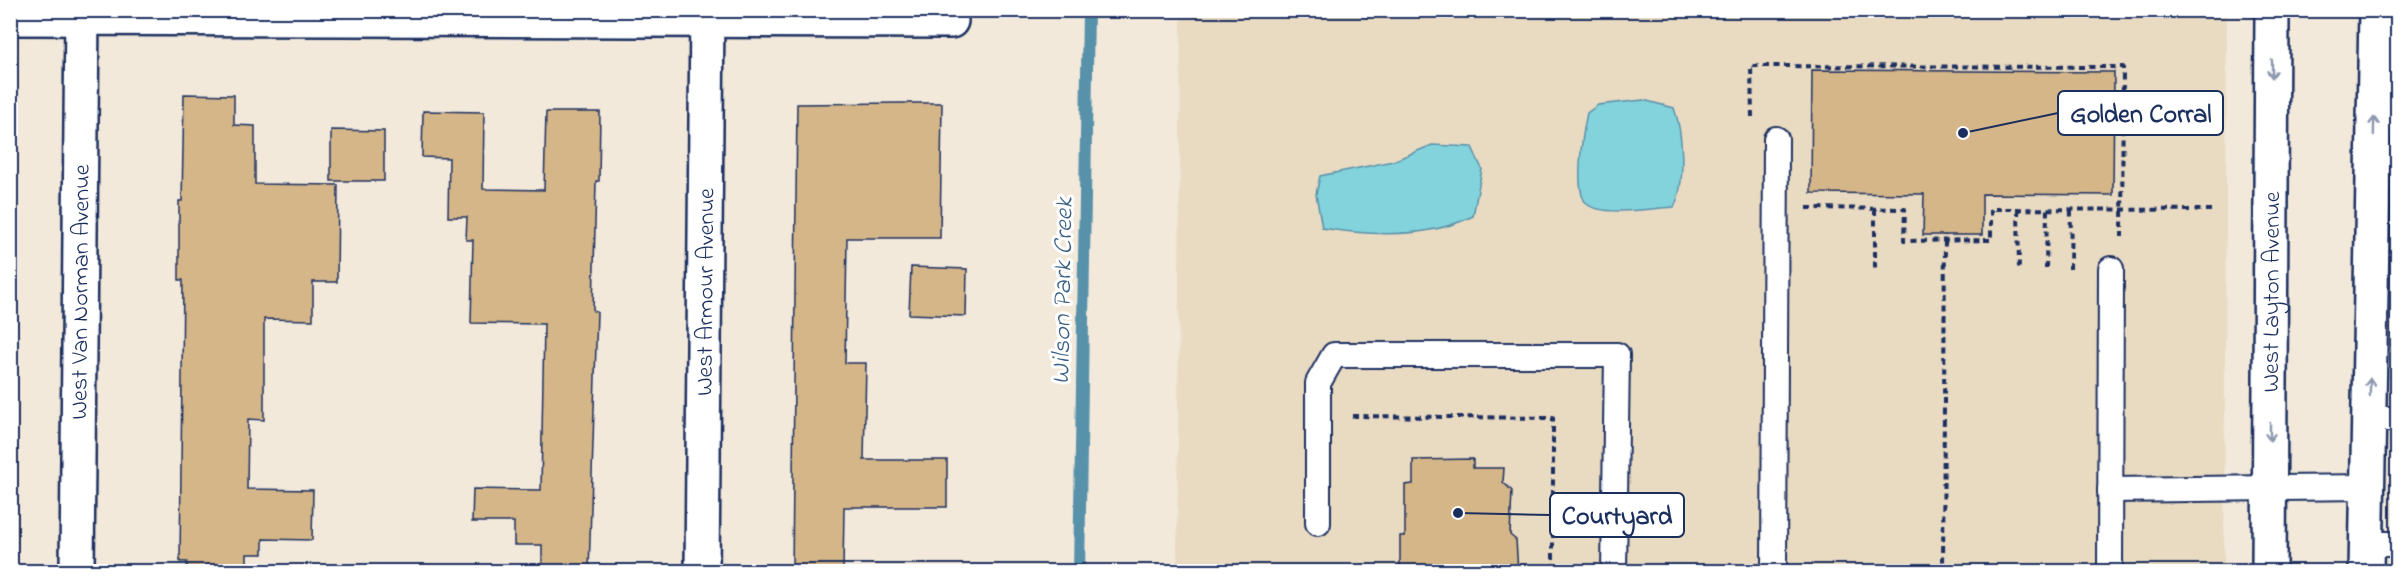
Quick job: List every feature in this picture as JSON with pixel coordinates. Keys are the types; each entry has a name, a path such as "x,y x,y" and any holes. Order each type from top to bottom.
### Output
{"street":[{"name":"West Layton Avenue","path":"2269,572 2272,10"},
{"path":"2376,10 2386,86 2384,419 2368,487 2377,553"},
{"path":"10,18 82,14 706,15 951,21"},
{"name":"West Van Norman Avenue","path":"77,572 82,14"},
{"name":"West Armour Avenue","path":"702,572 706,15"}],"lane":[{"path":"1774,572 1776,139"},
{"path":"2110,572 2111,269"},
{"path":"1318,523 1318,383 1334,355 1617,355 1614,572"},
{"path":"2110,490 2368,487"}],"path":[{"path":"1776,139 1752,132 1751,66 2123,67 2122,245 2111,269"},
{"path":"1776,208 1905,209 1904,241 1945,238 1991,240 1991,209 2211,210"},
{"path":"1875,209 1875,268"},
{"path":"2018,209 2019,268"},
{"path":"2046,268 2047,209"},
{"path":"2070,269 2071,209"},
{"path":"1943,572 1945,238"},
{"path":"1318,416 1553,418 1553,567 1559,572"}],"shaded area":[{"path":"1181,11 2227,11 2224,571 1177,572"}],"water":[{"path":"1643,100 1674,108 1677,118 1682,172 1674,207 1616,211 1594,208 1587,204 1583,197 1580,175 1587,113 1598,105"},
{"path":"1432,145 1472,147 1482,169 1473,216 1437,229 1399,234 1360,233 1322,228 1316,194 1320,176 1393,161"}],"building":[{"path":"1812,70 2114,72 2113,195 1982,194 1982,235 1923,235 1924,194 1811,193"},
{"path":"184,94 234,95 234,125 255,126 255,184 338,185 337,282 313,282 313,320 264,319 264,420 248,419 247,489 313,490 312,540 263,539 263,554 247,554 247,572 187,572 187,562 180,562 183,280 179,280 179,201 182,201"},
{"path":"942,103 940,238 847,238 845,363 866,363 864,460 947,460 947,507 844,507 843,572 792,572 797,104"},
{"path":"423,111 484,112 483,189 544,190 546,112 600,112 599,181 596,181 593,311 597,312 589,572 542,572 542,545 514,545 514,522 472,522 473,489 541,490 544,324 471,323 473,240 466,240 467,217 448,217 449,158 422,157"},
{"path":"331,130 384,131 384,181 331,181"},
{"path":"911,267 967,269 966,316 909,314"},
{"path":"1473,459 1473,468 1504,468 1503,482 1512,491 1510,535 1516,540 1518,572 1400,572 1400,536 1405,536 1405,485 1413,484 1413,460"}],"waterway":[{"name":"Wilson Park Creek","path":"1079,572 1088,10"}],"place":[{"name":"Golden Corral","path":"1963,133"},
{"name":"Courtyard","path":"1458,513"}]}
